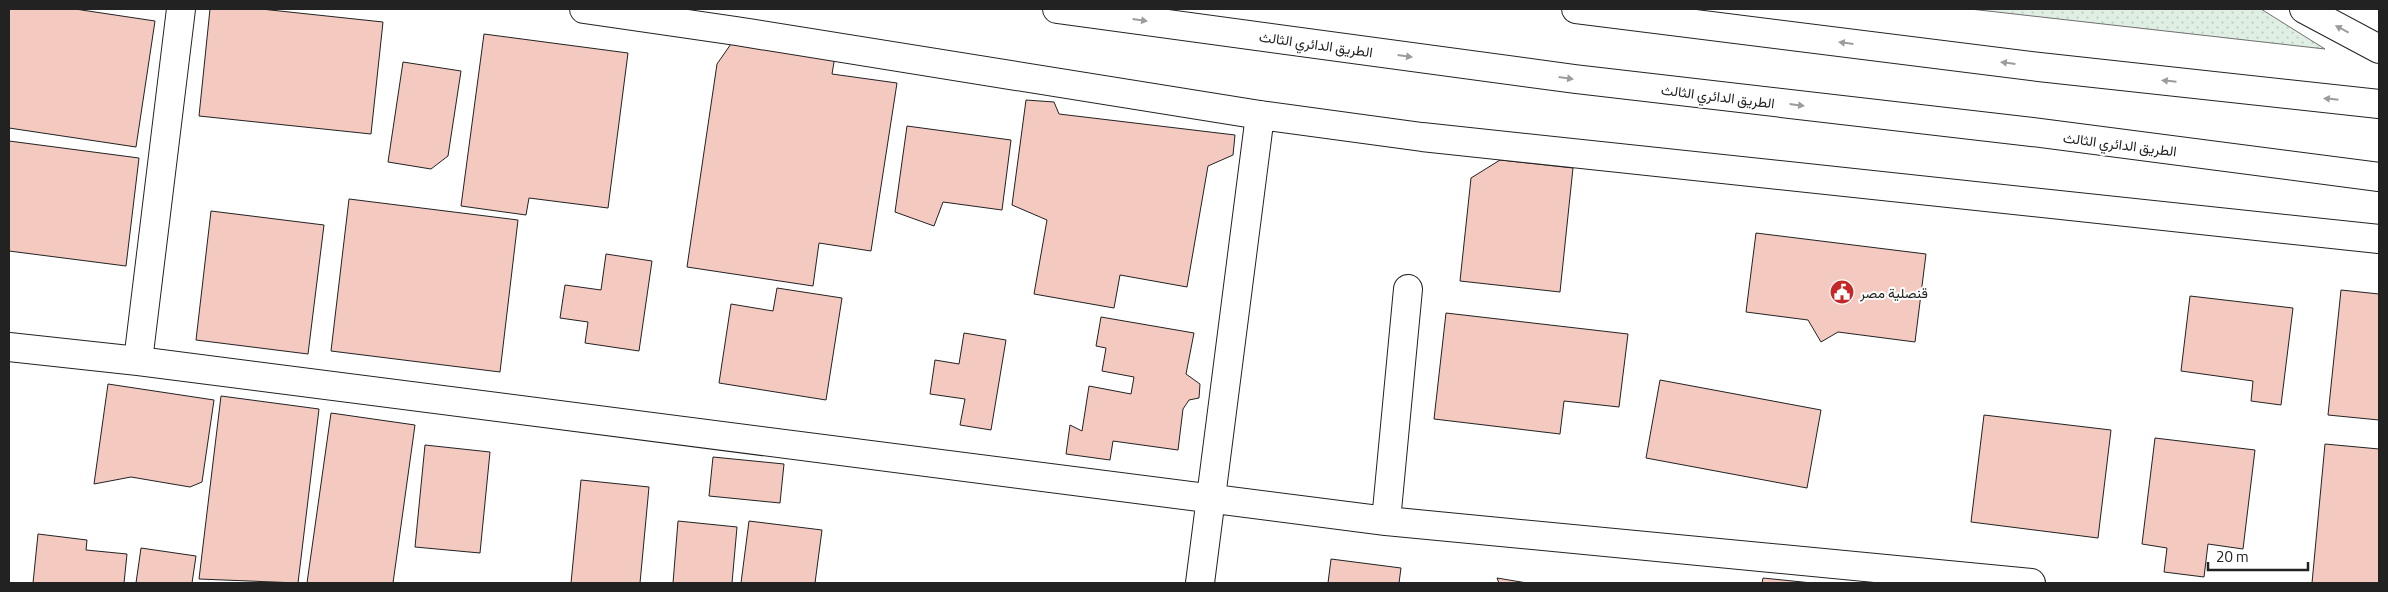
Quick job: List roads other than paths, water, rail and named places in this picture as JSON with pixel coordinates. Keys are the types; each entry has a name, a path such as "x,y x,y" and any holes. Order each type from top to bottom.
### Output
{"main road":[{"path":"138,361 181,9"},
{"path":"584,9 746,32 1260,116 1422,137 2379,239"},
{"name":"الطريق الدائري الثالث","path":"1057,9 1575,79 2041,134 2379,177"},
{"path":"1576,9 2039,67 2379,104"},
{"path":"2304,9 2379,48"},
{"path":"1200,583 1260,116"},
{"path":"1386,521 1408,289"},
{"path":"9,347 138,361 1386,521 2031,583"}],"place":[{"name":"قنصلية مصر","path":"1842,292"}]}
